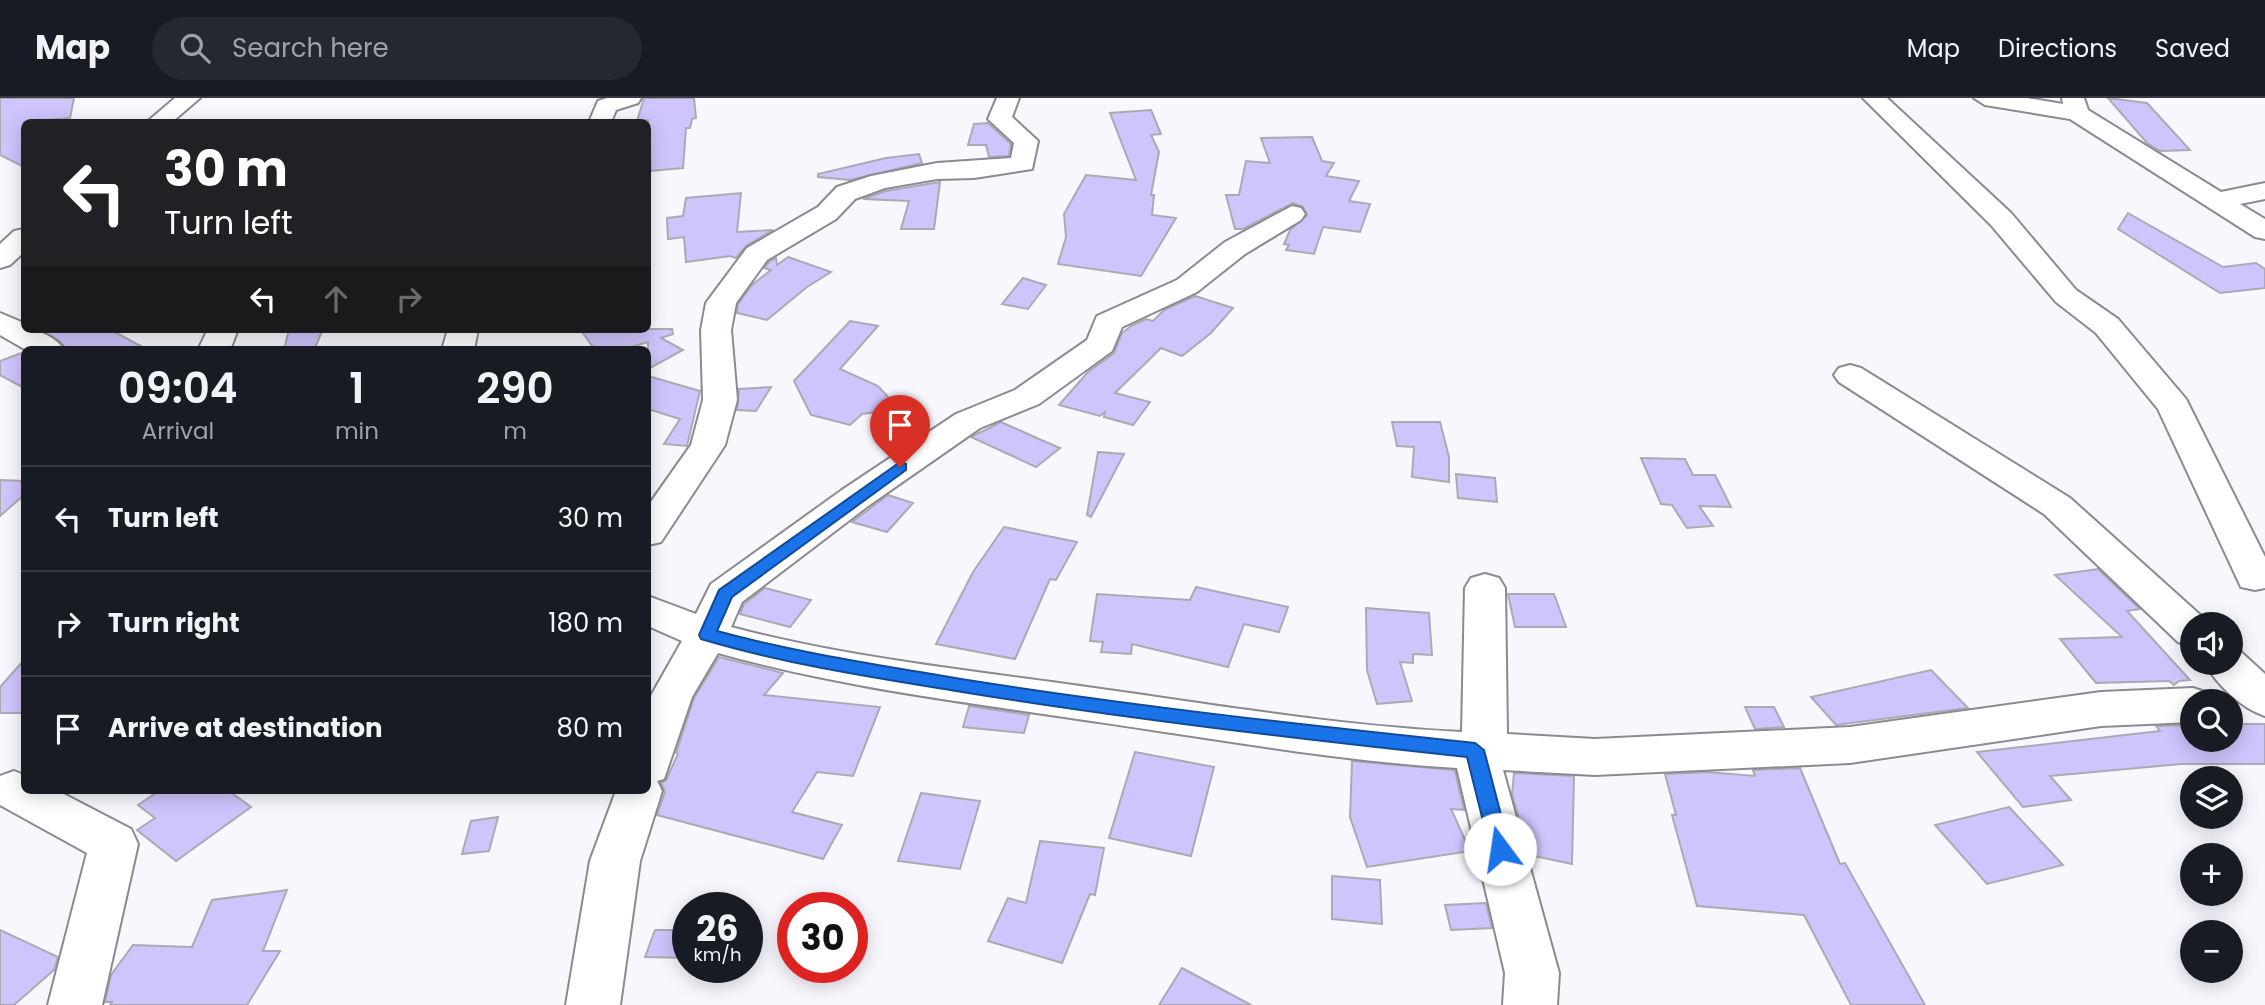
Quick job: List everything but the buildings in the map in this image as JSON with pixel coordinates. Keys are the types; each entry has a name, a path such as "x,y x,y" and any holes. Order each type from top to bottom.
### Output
{"street":[{"path":"162,119 189,98"},
{"path":"601,119 606,106 630,98"},
{"path":"651,528 708,445 720,400 716,330 721,303 757,254 827,213 846,193 880,181 937,171 1023,164 1026,141 1000,119 1008,98"},
{"path":"1874,98 2001,219 2066,296 2107,326 2174,407 2255,577"},
{"path":"1985,98 2075,105 2265,231"},
{"path":"2217,201 2265,191"},
{"path":"651,757 671,696 707,635 725,594 775,555 968,421 1027,397 1101,344 1108,322 1187,286 1235,248 1292,214"},
{"path":"0,259 21,240"},
{"path":"5,330 40,346"},
{"path":"1850,375 2057,506 2180,620"},
{"path":"1475,750 1484,750 1485,588"},
{"path":"651,611 707,635 783,656 1062,702 1242,726 1475,750 1595,757 1850,745 2101,709 2180,706"},
{"path":"2238,675 2265,701"},
{"path":"2243,702 2265,701"},
{"path":"1475,750 1532,973 1530,1005"},
{"path":"22,794 114,844 75,1005"},
{"path":"593,1005 615,861 638,794"}],"route":[{"path":"900,467 775,555 725,594 707,635 783,656 1062,702 1242,726 1444,749 1475,750 1500,849"}]}
